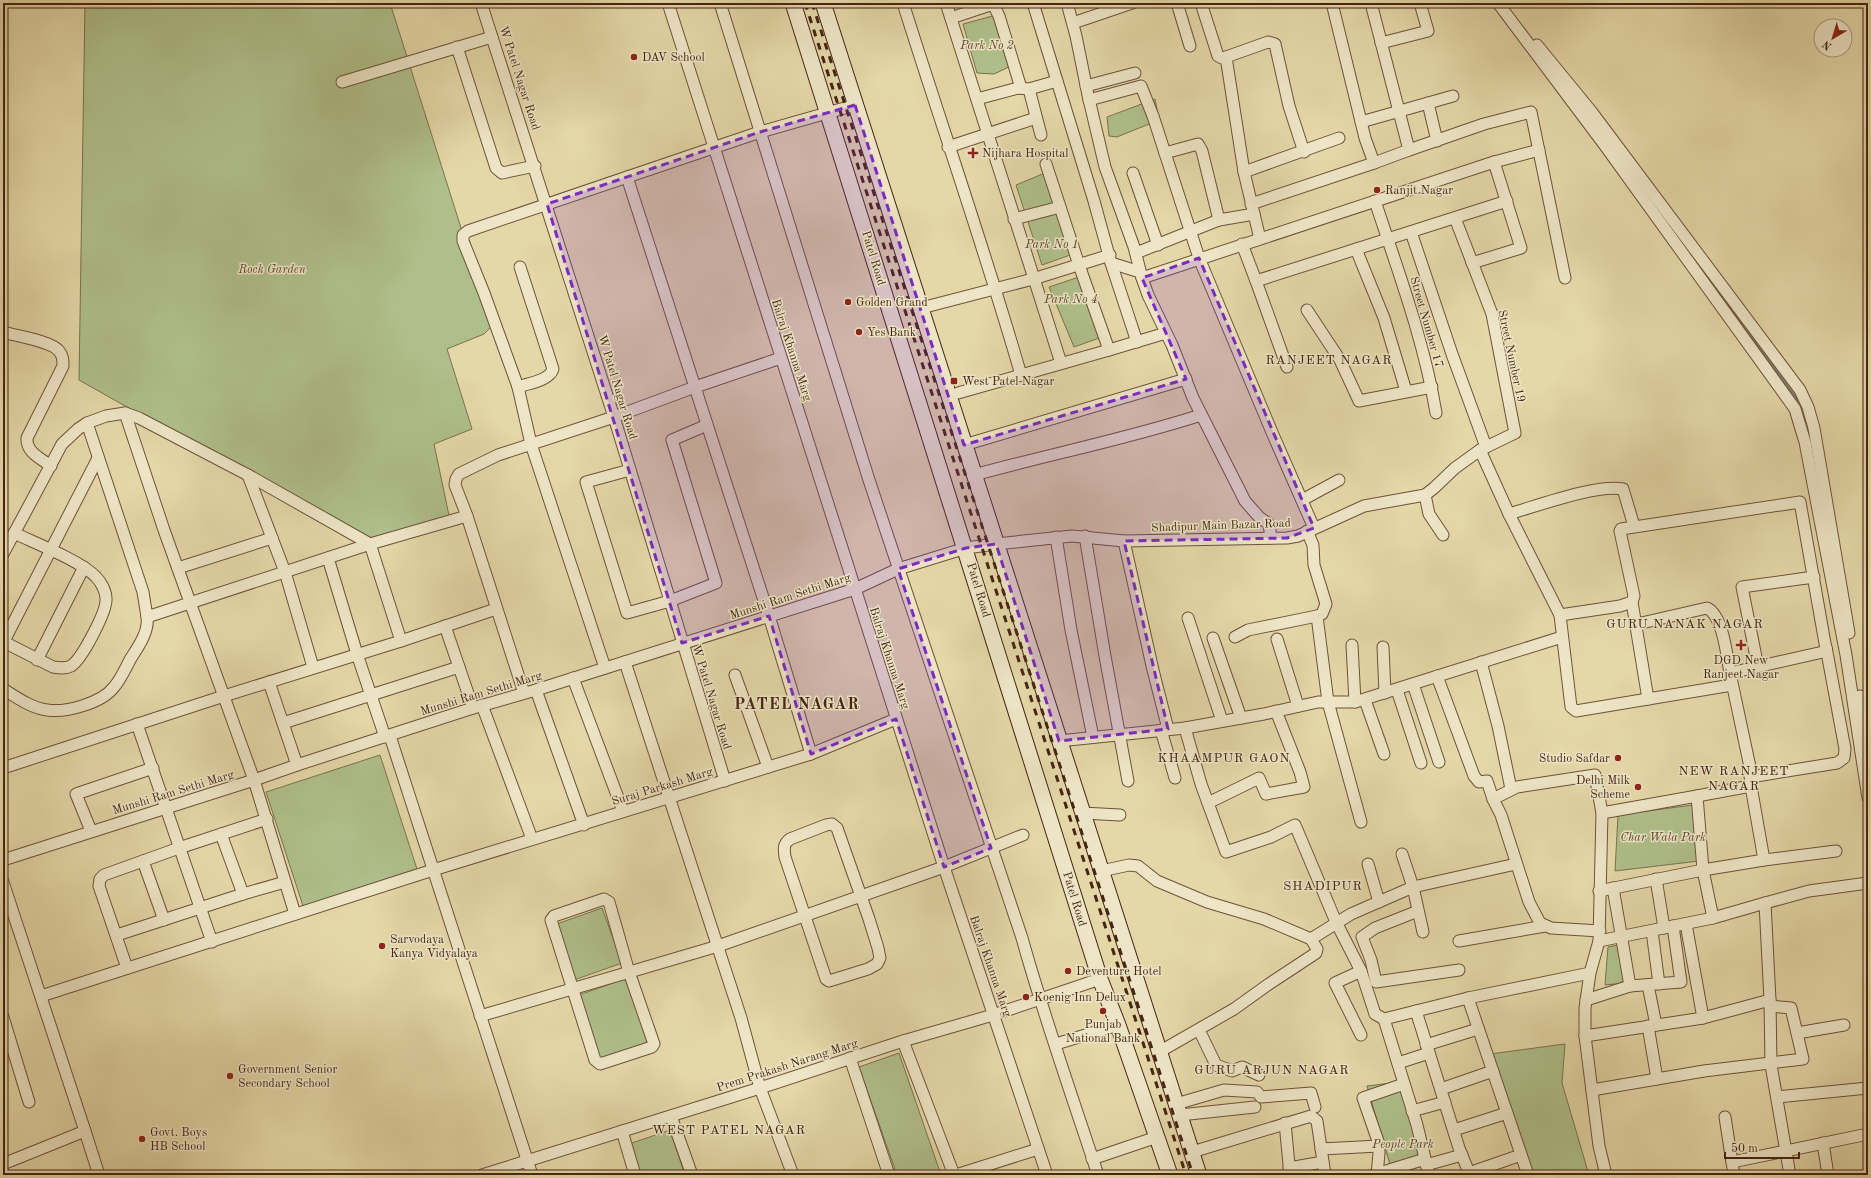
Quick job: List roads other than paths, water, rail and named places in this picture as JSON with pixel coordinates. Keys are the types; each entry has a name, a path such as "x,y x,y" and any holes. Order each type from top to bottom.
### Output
{"main road":[{"name":"Patel Road","path":"792,3 966,548 1100,979 1118,1025 1170,1175"},
{"path":"823,3 1199,1175"}],"street":[{"name":"W Patel Nagar Road","path":"481,3 547,204 614,417 725,781"},
{"name":"Balraj Khanna Marg","path":"668,3 896,719 1047,1175"},
{"path":"720,3 869,480 990,848 1022,938 1039,1000 1056,1044 1098,1175"},
{"path":"903,3 948,147 996,288 1021,374"},
{"path":"946,3 1061,363"},
{"path":"1033,3 1110,259 1137,342"},
{"path":"1067,3 1073,23 1105,167 1136,253 1141,275 1202,415 1245,502 1259,517 1269,524 1271,538"},
{"path":"1073,23 1132,3"},
{"path":"1177,3 1190,46"},
{"path":"1201,3 1218,56 1222,58 1226,57 1268,42 1275,44 1289,106 1304,152"},
{"path":"1332,3 1361,122 1374,163"},
{"path":"1371,3 1409,150"},
{"path":"1382,43 1428,30 1420,3"},
{"path":"1498,3 1606,147 1795,409 1805,442 1846,656 1868,798"},
{"path":"1506,3 1591,111 1800,390 1808,407 1814,428 1868,744"},
{"path":"951,18 993,4 999,16 1041,135"},
{"path":"342,82 492,37"},
{"path":"457,47 496,168 502,173 534,166"},
{"path":"1226,57 1244,172 1260,239"},
{"path":"1086,86 1135,72"},
{"path":"977,99 1057,81"},
{"path":"1089,100 1141,86 1165,153 1199,258 1302,500 1311,530 1314,565 1326,604 1326,608 1322,614 1248,630 1235,637"},
{"path":"1361,122 1399,110 1453,96"},
{"path":"1428,103 1437,140"},
{"path":"605,668 531,444 518,387 484,293 462,241 463,235 468,231 760,132 855,105"},
{"path":"1136,253 1219,220 1253,209 1437,140 1484,124 1531,112 1565,278"},
{"path":"948,147 1036,118"},
{"path":"1244,172 1340,138"},
{"path":"1165,153 1198,144 1202,151 1219,220"},
{"path":"929,306 1033,279 1078,265 1110,259 1141,275 1260,239 1494,162 1539,150"},
{"path":"1472,263 1521,248 1494,162"},
{"path":"1046,164 1078,265 1109,350"},
{"path":"1133,173 1158,245"},
{"path":"628,177 769,616 811,754"},
{"name":"Street Number 17","path":"1375,201 1417,325 1432,387 1436,413"},
{"path":"1256,281 1507,201"},
{"path":"1014,219 1060,206"},
{"name":"Street Number 19","path":"1455,218 1492,314 1515,433"},
{"path":"1411,232 1483,448 1509,514 1560,615 1573,710 1576,711 1612,706 1648,698 1732,685"},
{"path":"1242,244 1287,368"},
{"path":"1356,249 1384,318 1406,392"},
{"path":"518,387 548,377 553,369 520,267"},
{"path":"1307,310 1340,360 1359,401 1432,387"},
{"path":"3,332 53,346 60,351 63,358 63,366 27,438 27,445 31,451 51,466"},
{"path":"958,392 1166,333"},
{"path":"524,693 467,516 455,486 456,479 460,474 498,456 781,358"},
{"path":"964,445 1186,379"},
{"path":"125,413 178,568 254,780 295,914"},
{"path":"3,554 62,444 78,428 106,416 125,413 139,418 248,475 370,544 401,641"},
{"path":"974,475 1035,458 1156,429 1202,415"},
{"path":"3,689 21,700 46,710 80,706 94,702 114,688 140,644 148,624 143,592 87,424"},
{"path":"630,470 586,482 628,613 670,601 716,583 672,440 707,425"},
{"name":"Shadipur Main Bazar Road","path":"966,548 1056,537 1085,536 1124,541 1293,537 1364,506 1425,495 1456,468 1483,448 1515,433"},
{"path":"14,533 50,550 84,567 96,577 104,588 106,599 104,612 78,659 70,666 61,668 37,660 3,643 50,550 98,458"},
{"path":"248,475 285,572 313,667"},
{"path":"1302,500 1339,480"},
{"path":"1509,514 1582,492 1616,488 1623,489 1634,526"},
{"path":"1425,495 1429,514 1444,535"},
{"path":"1602,813 1697,796 1750,782 1837,763 1844,758 1845,749 1801,504 1798,501 1634,526 1623,528 1620,531 1634,596 1632,602 1637,624 1648,698"},
{"path":"147,617 191,604 370,544 467,516"},
{"path":"1085,536 1104,656 1128,781"},
{"path":"1056,537 1071,630 1093,737"},
{"path":"178,568 272,538"},
{"path":"1124,541 1153,670 1175,778"},
{"name":"Munshi Ram Sethi Marg","path":"3,860 254,780 297,764 477,706 536,690 855,589 898,569 966,548"},
{"path":"328,558 357,654 433,870 532,1175"},
{"path":"37,660 84,567"},
{"path":"1758,667 1742,586 1814,577"},
{"path":"1560,615 1620,606 1632,602"},
{"path":"1637,624 1707,608 1712,610 1718,620 1750,767 1750,782 1764,860"},
{"path":"3,768 313,667 401,641 496,609"},
{"path":"1317,616 1328,702 1361,822"},
{"path":"1188,618 1222,721"},
{"path":"445,626 459,667 477,706 532,839"},
{"path":"1059,741 1185,728 1298,706 1328,702 1360,701 1562,637"},
{"path":"1213,638 1241,718"},
{"path":"1277,639 1298,706"},
{"path":"1352,644 1360,701 1384,754"},
{"path":"1383,647 1385,693"},
{"path":"1730,673 1823,652 1826,647"},
{"path":"624,662 741,1018 760,1088 793,1175"},
{"path":"1481,662 1498,726 1511,789"},
{"path":"283,723 459,667"},
{"path":"735,675 768,767"},
{"path":"1437,676 1474,776 1479,782 1486,781 1501,815 1516,864 1532,908 1540,923 1545,926 1600,936 1623,937 1713,918 1809,891 1868,883"},
{"path":"574,678 623,811"},
{"path":"269,682 297,764"},
{"path":"1413,684 1439,762"},
{"path":"536,690 584,825"},
{"path":"1397,690 1421,763"},
{"path":"1208,803 1259,778 1266,794 1304,787 1300,772 1276,711"},
{"name":"Suraj Parkash Marg","path":"41,996 433,870 532,839 584,825 623,811 811,754 896,719"},
{"path":"137,724 212,942"},
{"path":"1185,728 1193,758 1226,852 1271,837 1295,825 1336,922 1360,971 1375,1014 1384,1019 1468,998 1590,973"},
{"path":"91,831 76,794 153,768"},
{"path":"1493,798 1517,787 1595,775 1602,813 1599,890 1600,936 1590,973 1586,1000 1585,1036 1599,1146 1606,1175"},
{"path":"1697,796 1703,870 1713,918"},
{"path":"1082,813 1120,815"},
{"path":"127,968 117,935 99,886 100,879 104,875 143,860 267,819"},
{"path":"832,824 837,828 878,948 880,958 877,964 868,969 828,981 805,916 785,857 785,842 819,827 832,824"},
{"path":"221,834 243,894"},
{"path":"480,1016 718,946 944,867 1023,835"},
{"path":"1599,890 1703,870 1764,860 1836,851"},
{"path":"1402,854 1413,887 1423,932"},
{"path":"143,860 164,920"},
{"path":"1368,864 1379,902"},
{"path":"1310,939 1336,922 1413,887 1516,864"},
{"path":"1101,871 1133,865 1138,866 1157,881 1207,902 1264,919 1310,939 1317,949 1316,953 1234,1009 1159,1052"},
{"path":"1586,1000 1630,986 1681,982 1669,927 1656,879"},
{"path":"3,882 99,1175"},
{"path":"117,935 285,882"},
{"path":"1614,888 1630,986"},
{"path":"604,899 609,902 629,972 654,1044 652,1047 604,1064 600,1064 595,1060 574,988 551,920 552,917 604,899"},
{"path":"1765,903 1770,1003 1771,1063 1790,1175"},
{"path":"1418,911 1375,928 1362,937 1371,960 1376,982 1459,970"},
{"path":"1686,924 1703,1018"},
{"path":"1459,941 1545,926"},
{"path":"1652,931 1654,984 1652,1026 1657,1079"},
{"path":"1360,971 1335,983 1361,1035"},
{"name":"Prem Prakash Narang Marg","path":"487,1174 904,1041 994,1016 1100,979"},
{"path":"1468,998 1528,1175"},
{"path":"1585,1036 1703,1018 1770,1003 1792,1008 1803,1059 1657,1079 1592,1090"},
{"path":"1416,1011 1440,1089 1462,1155 1470,1174 1521,1155"},
{"path":"3,1017 29,1102"},
{"path":"1384,1019 1427,1166"},
{"path":"1056,1044 1118,1025"},
{"path":"1797,1033 1844,1025"},
{"path":"1398,1063 1478,1029"},
{"path":"1199,1030 1216,1065 1232,1071 1242,1067 1259,1075"},
{"path":"904,1041 955,1175 1038,1149"},
{"path":"850,1058 889,1175"},
{"path":"1440,1089 1493,1071"},
{"path":"1404,1084 1363,1098 1379,1146 1375,1175 1410,1164 1427,1166 1462,1155"},
{"path":"1777,1097 1868,1088"},
{"path":"1178,1110 1224,1090 1257,1092 1261,1097 1311,1093 1315,1107"},
{"path":"1412,1111 1445,1102"},
{"path":"1178,1110 1255,1108"},
{"path":"1454,1130 1507,1113"},
{"path":"671,1116 692,1175"},
{"path":"1192,1152 1311,1116 1315,1118 1325,1175"},
{"path":"1725,1117 1734,1175"},
{"path":"1285,1123 1290,1171 1323,1162"},
{"path":"622,1131 636,1175"},
{"path":"3,1164 85,1132"},
{"path":"1732,1162 1868,1134"},
{"path":"1092,1159 1157,1137"},
{"path":"1823,1143 1828,1175"},
{"path":"1321,1149 1379,1146"},
{"path":"1410,1164 1414,1175"}],"waterway":[{"path":"1706,276 1795,397 1804,421"}],"railway":[{"path":"805,3 1186,1175"},
{"path":"812,3 1193,1175"}],"place":[{"name":"DAV School","path":"634,57"},
{"name":"Nijhara Hospital","path":"973,153"},
{"name":"Ranjit Nagar","path":"1377,190"},
{"name":"Golden Grand","path":"848,302"},
{"name":"Yes Bank","path":"859,332"},
{"name":"West Patel Nagar","path":"954,381"},
{"name":"DGD New Ranjeet Nagar","path":"1741,645"},
{"name":"Studio Safdar","path":"1618,758"},
{"name":"Delhi Milk Scheme","path":"1638,787"},
{"name":"Sarvodaya Kanya Vidyalaya","path":"382,946"},
{"name":"Deventure Hotel","path":"1068,971"},
{"name":"Koenig Inn Delux","path":"1026,997"},
{"name":"Punjab National Bank","path":"1103,1011"},
{"name":"Government Senior Secondary School","path":"230,1076"},
{"name":"Govt. Boys HB School","path":"142,1139"}],"district":[{"name":"RANJEET NAGAR","path":"1329,359"},
{"name":"GURU NANAK NAGAR","path":"1685,623"},
{"name":"PATEL NAGAR","path":"797,703"},
{"name":"KHAAMPUR GAON","path":"1224,757"},
{"name":"NEW RANJEET NAGAR","path":"1734,778"},
{"name":"SHADIPUR","path":"1323,885"},
{"name":"GURU ARJUN NAGAR","path":"1272,1069"},
{"name":"WEST PATEL NAGAR","path":"729,1129"}],"park label":[{"name":"Park No 2","path":"987,45"},
{"name":"Park No 1","path":"1052,244"},
{"name":"Rock Garden","path":"272,269"},
{"name":"Park No 4","path":"1071,299"},
{"name":"Char Wala Park","path":"1663,837"},
{"name":"People Park","path":"1403,1144"}]}
